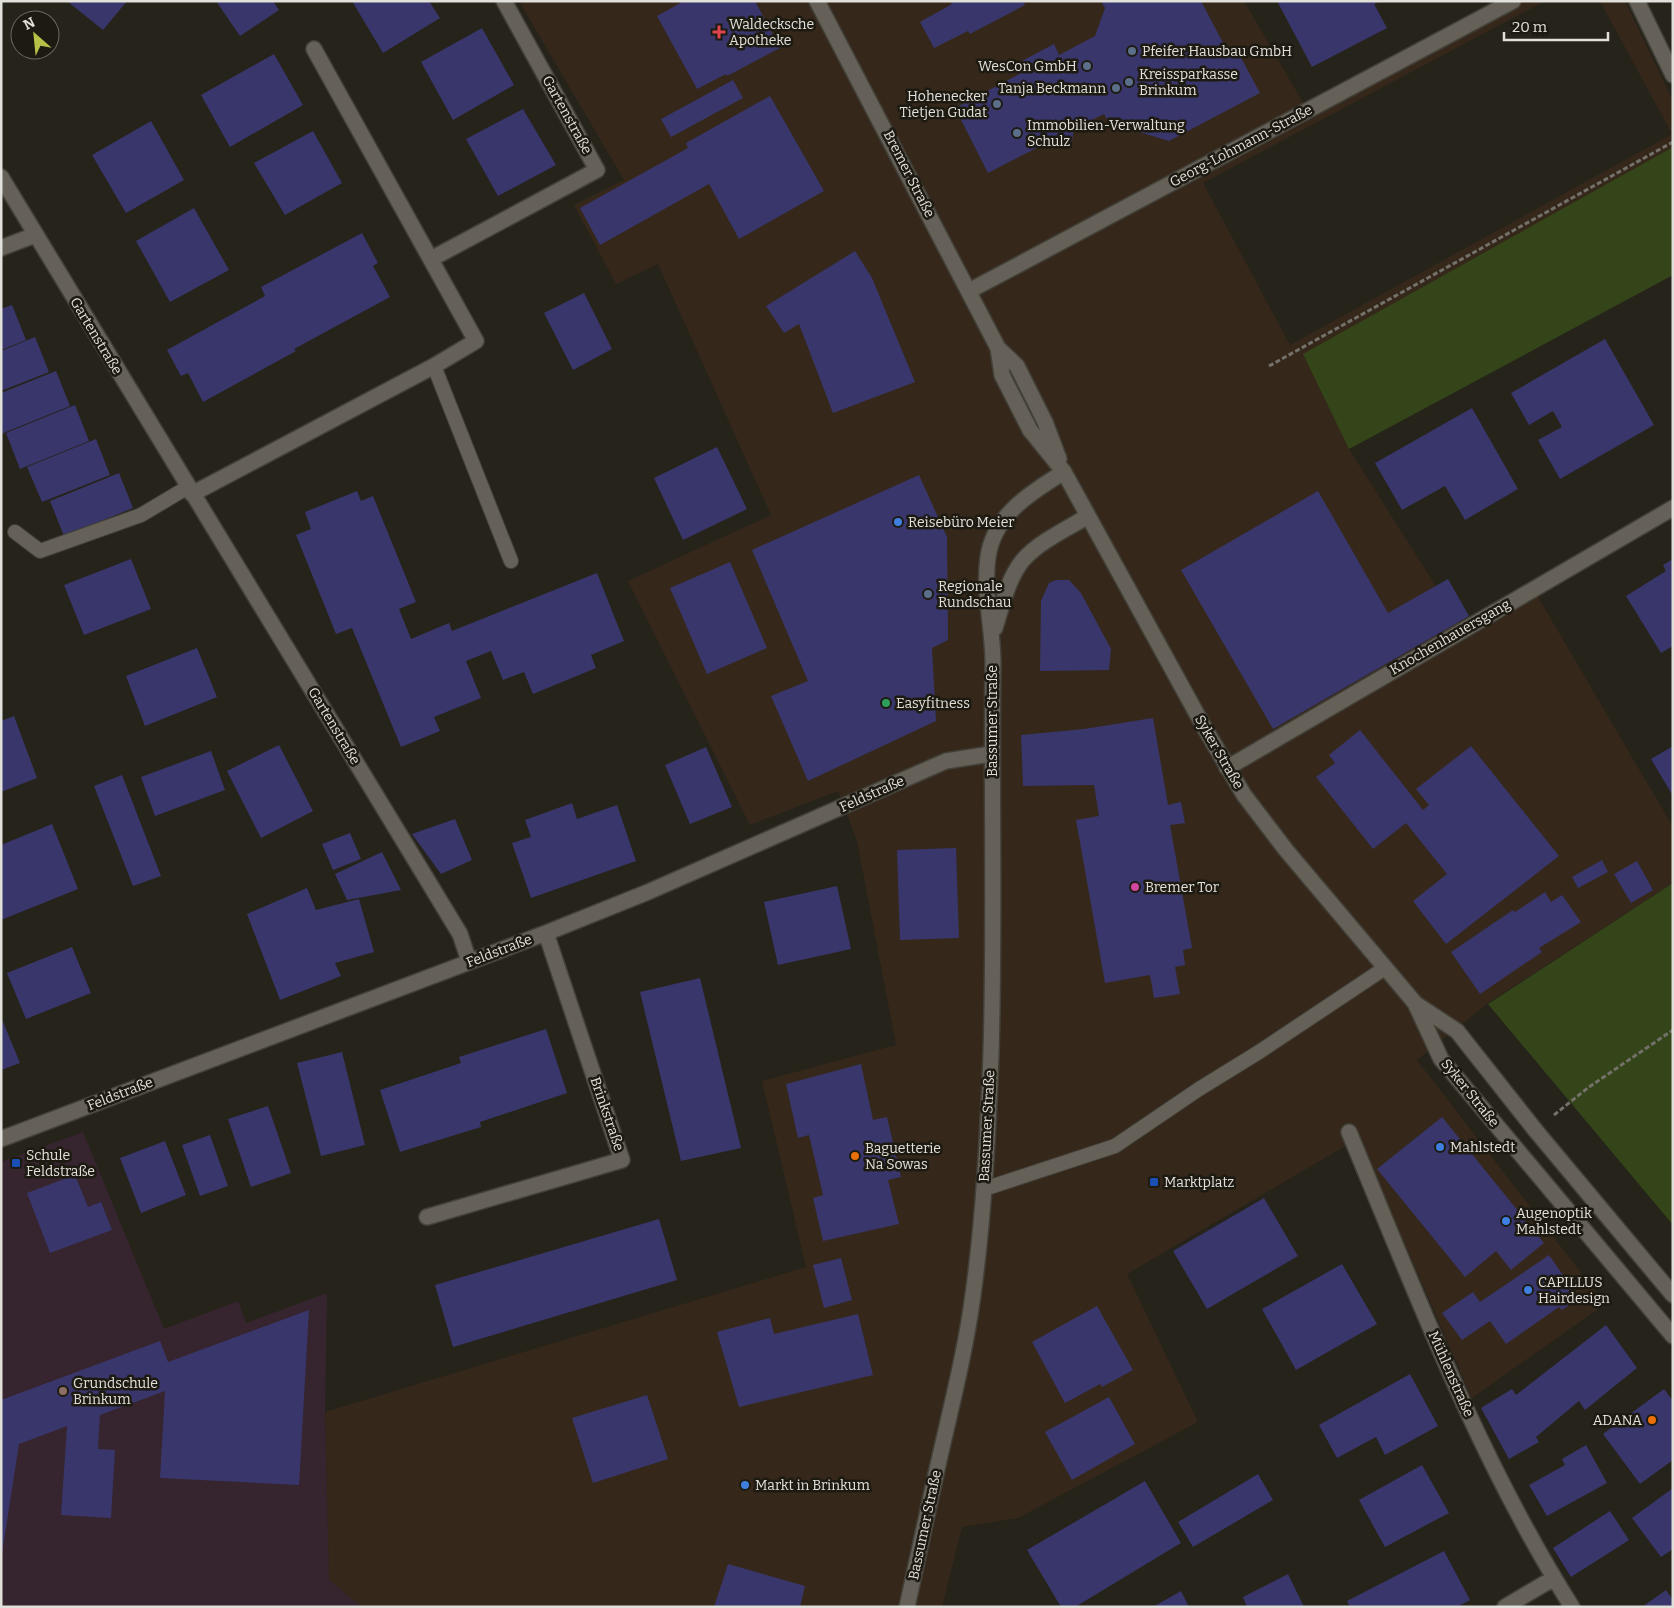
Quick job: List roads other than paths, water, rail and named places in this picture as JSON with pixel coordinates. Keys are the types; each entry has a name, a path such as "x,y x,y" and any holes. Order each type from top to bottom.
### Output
{"street":[{"name":"Gartenstraße","path":"431,259 597,170 504,1"},
{"name":"Bremer Straße","path":"817,1 998,348 1002,375 1030,430 1064,472"},
{"name":"Georg-Lohmann-Straße","path":"968,291 1513,1"},
{"path":"1637,1 1673,74"},
{"path":"190,491 434,366 476,341 314,49"},
{"name":"Gartenstraße","path":"1,177 460,934 469,962"},
{"path":"1,248 35,235"},
{"name":"Syker Straße","path":"1064,472 1227,768 1274,835 1415,1003 1441,1059 1673,1336"},
{"name":"Bassumer Straße","path":"907,1607 952,1408 973,1296 984,1189 991,1052 993,637 987,580 988,556 994,536 1014,506 1064,472"},
{"name":"Knochenhauersgang","path":"1227,768 1673,508"},
{"name":"Bassumer Straße","path":"993,637 1003,601 1023,560 1038,547 1088,516"},
{"name":"Feldstraße","path":"1,1139 546,933 648,892 946,762 992,754"},
{"name":"Brinkstraße","path":"427,1217 622,1160 546,933"},
{"name":"Syker Straße","path":"1415,1003 1457,1031 1536,1130 1673,1295"},
{"name":"Mühlenstraße","path":"1349,1132 1458,1393 1506,1493 1572,1607"},
{"path":"1504,1607 1554,1578"}],"lane":[{"path":"434,366 511,561"},
{"path":"15,532 40,551 141,515 190,491"},
{"path":"984,1189 1115,1146 1385,968"}],"place":[{"name":"Waldecksche Apotheke","path":"719,32"},
{"name":"Pfeifer Hausbau GmbH","path":"1132,51"},
{"name":"WesCon GmbH","path":"1087,66"},
{"name":"Kreissparkasse Brinkum","path":"1129,82"},
{"name":"Tanja Beckmann","path":"1116,88"},
{"name":"Hohenecker Tietjen Gudat","path":"997,104"},
{"name":"Immobilien-Verwaltung Schulz","path":"1017,133"},
{"name":"Reisebüro Meier","path":"898,522"},
{"name":"Regionale Rundschau","path":"928,594"},
{"name":"Easyfitness","path":"886,703"},
{"name":"Bremer Tor","path":"1135,887"},
{"name":"Mahlstedt","path":"1440,1147"},
{"name":"Baguetterie Na Sowas","path":"855,1156"},
{"name":"Schule Feldstraße","path":"16,1163"},
{"name":"Marktplatz","path":"1154,1182"},
{"name":"Augenoptik Mahlstedt","path":"1506,1221"},
{"name":"CAPILLUS Hairdesign","path":"1528,1290"},
{"name":"Grundschule Brinkum","path":"63,1391"},
{"name":"ADANA","path":"1652,1420"},
{"name":"Markt in Brinkum","path":"745,1485"}]}
